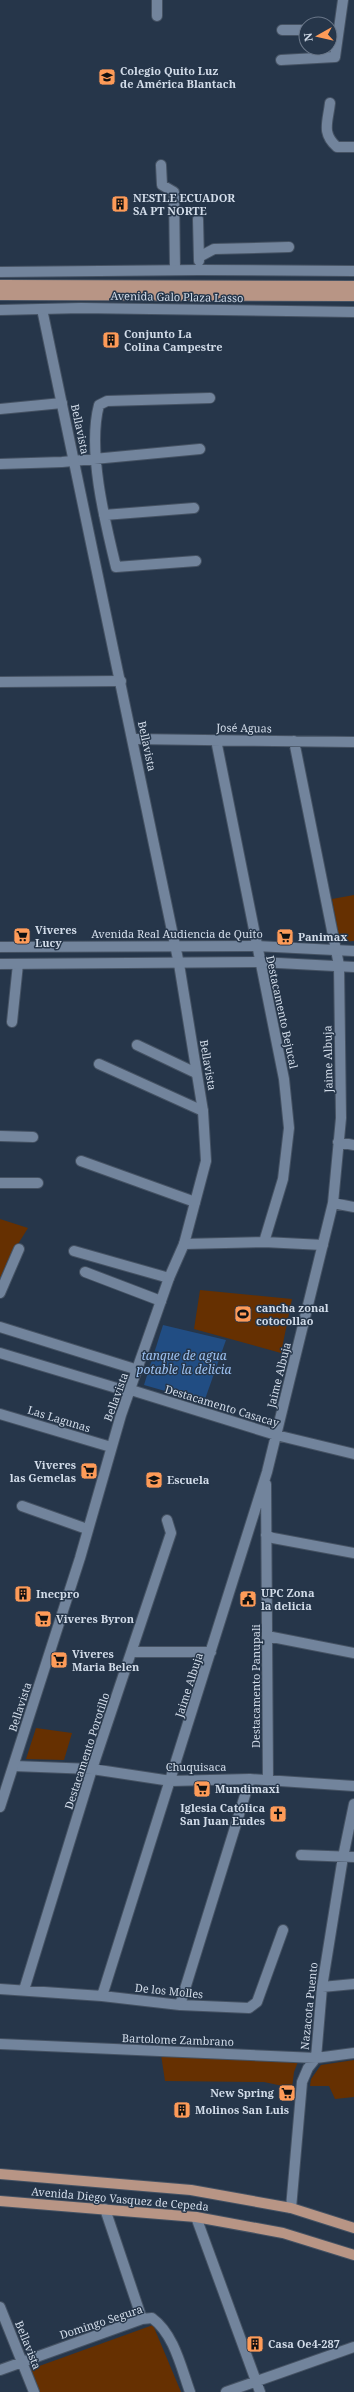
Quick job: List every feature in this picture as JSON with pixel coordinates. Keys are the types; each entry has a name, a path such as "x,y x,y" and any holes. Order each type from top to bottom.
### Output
{"main road":[{"name":"Avenida Galo Plaza Lasso","path":"0,285 354,286"},
{"name":"Avenida Galo Plaza Lasso","path":"0,294 354,296"},
{"name":"Avenida Diego Vasquez de Cepeda","path":"0,2174 191,2190 291,2208 354,2228"},
{"name":"Avenida Diego Vasquez de Cepeda","path":"0,2201 196,2217 283,2233 354,2255"}],"street":[{"path":"157,0 157,16"},
{"path":"338,18 343,0"},
{"path":"282,30 298,30"},
{"path":"281,60 335,56"},
{"path":"330,102 326,131 328,140 337,147 354,147"},
{"path":"161,165 162,185 174,192 175,270"},
{"path":"198,219 199,270"},
{"path":"199,257 214,249 290,247"},
{"path":"0,272 354,270"},
{"name":"Avenida Galo Plaza Lasso","path":"0,310 42,309 354,312"},
{"name":"Bellavista","path":"0,1807 14,1766 111,1447 169,1278 184,1244 206,1161 203,1111 176,947 134,739 42,309"},
{"path":"196,561 116,567 104,515 96,458 96,415 99,405 107,401 210,398"},
{"path":"0,409 62,403"},
{"path":"0,464 75,460 200,450"},
{"path":"104,515 194,508"},
{"path":"0,682 121,681"},
{"name":"José Aguas","path":"134,739 354,742"},
{"name":"Destacamento Bejucal","path":"216,740 256,946 284,1079 289,1128 283,1179 264,1242"},
{"name":"Jaime Albuja","path":"102,1996 212,1652 266,1472 333,1203 341,1118 339,965 334,949 294,741"},
{"name":"Avenida Real Audiencia de Quito","path":"0,947 256,946 354,951"},
{"path":"0,964 179,964 260,962 339,965 354,967"},
{"path":"12,1022 18,964"},
{"path":"137,1045 196,1073"},
{"path":"99,1064 203,1111"},
{"path":"0,1136 33,1137"},
{"path":"338,1142 354,1145"},
{"path":"81,1161 195,1202"},
{"path":"0,1183 38,1183"},
{"path":"333,1203 354,1207"},
{"path":"184,1244 264,1242 323,1245"},
{"path":"0,1294 20,1249"},
{"path":"74,1251 169,1278"},
{"path":"85,1272 161,1301"},
{"path":"0,1327 138,1370"},
{"name":"Destacamento Casacay","path":"0,1353 276,1435 354,1454"},
{"name":"Las Lagunas","path":"0,1414 111,1447"},
{"name":"Destacamento Panupali","path":"266,1472 268,1780"},
{"path":"22,1506 87,1528"},
{"name":"Destacamento Porotillo","path":"24,1990 92,1769 171,1533 167,1520"},
{"path":"266,1535 273,1538 354,1553"},
{"path":"268,1636 354,1653"},
{"path":"132,1652 212,1652"},
{"name":"Chuquisaca","path":"14,1766 92,1769 171,1781 250,1779 354,1786"},
{"path":"180,2005 250,1779"},
{"name":"Nazacota Puento","path":"291,2208 302,2082 308,2068 316,2058 322,1987 343,1857 354,1804"},
{"path":"301,1855 354,1858"},
{"name":"De los Molles","path":"0,1989 102,1996 180,2005 249,2008 257,2002 282,1930"},
{"path":"322,1987 354,1984"},
{"name":"Bartolome Zambrano","path":"0,2044 316,2058 354,2053"},
{"path":"105,2209 142,2318"},
{"path":"196,2217 260,2392"},
{"name":"Bellavista","path":"0,2307 34,2392"},
{"name":"Domingo Segura","path":"0,2370 142,2318 152,2318 164,2328 190,2392"},
{"path":"226,2392 354,2347"}],"shaded area":[{"path":"354,895 354,941 340,942 332,899"},
{"path":"0,1219 28,1228 8,1260 0,1278"},
{"name":"cancha zonal cotocollao","path":"200,1290 292,1299 281,1353 194,1329"},
{"path":"36,1728 72,1733 64,1760 26,1759"},
{"path":"160,2048 299,2059 294,2072 292,2088 264,2082 165,2081"},
{"path":"354,2060 354,2097 335,2099 329,2086 310,2086 311,2079 321,2065"},
{"path":"153,2325 181,2392 40,2392 31,2369"}],"water":[{"name":"tanque de agua potable la delicia","path":"163,1325 226,1340 204,1402 144,1385"}],"place":[{"name":"Colegio Quito Luz de América Blantach","path":"107,77"},
{"name":"NESTLE ECUADOR SA PT NORTE","path":"120,204"},
{"name":"Conjunto La Colina Campestre","path":"111,340"},
{"name":"Viveres Lucy","path":"22,936"},
{"name":"Panimax","path":"285,937"},
{"name":"cancha zonal cotocollao","path":"243,1314"},
{"name":"Viveres las Gemelas","path":"89,1471"},
{"name":"Escuela","path":"154,1480"},
{"name":"Inecpro","path":"23,1594"},
{"name":"UPC Zona la delicia","path":"248,1599"},
{"name":"Viveres Byron","path":"43,1619"},
{"name":"Viveres Maria Belen","path":"59,1660"},
{"name":"Mundimaxi","path":"202,1789"},
{"name":"Iglesia Católica San Juan Eudes","path":"278,1814"},
{"name":"New Spring","path":"287,2093"},
{"name":"Molinos San Luis","path":"182,2110"},
{"name":"Casa Oe4-287","path":"255,2344"}]}
